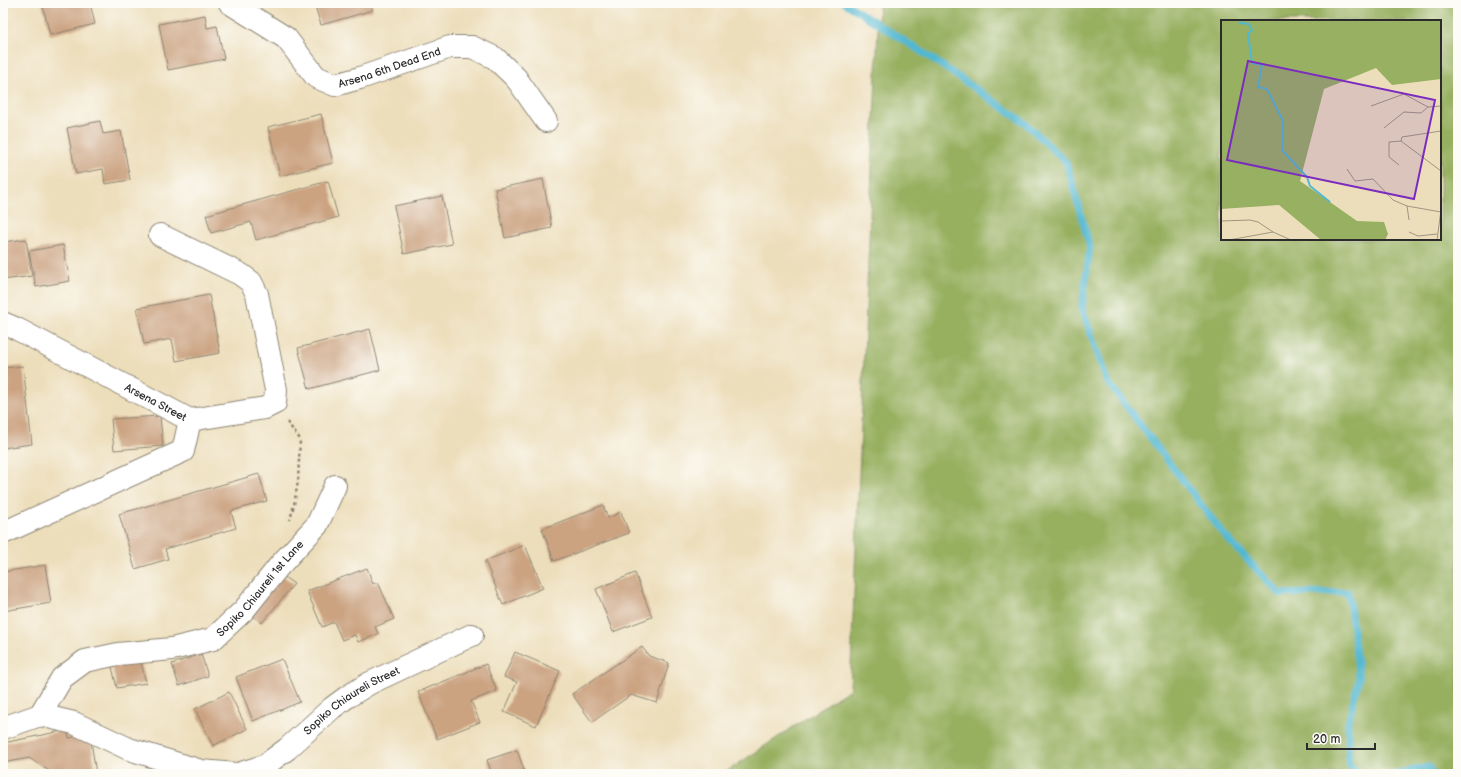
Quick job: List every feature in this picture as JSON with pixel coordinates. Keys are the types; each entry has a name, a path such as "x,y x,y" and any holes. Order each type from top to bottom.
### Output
{"street":[{"name":"Arsena 6th Dead End","path":"230,3 286,38 316,77 335,85 360,78 450,46 472,47 495,58 516,78 546,121"},
{"path":"160,234 240,274 251,282 257,294 276,390 276,403 265,408 190,420"},
{"name":"Arsena Street","path":"3,323 190,420 183,451 3,533"},
{"name":"Sopiko Chiaureli 1st Lane","path":"40,715 62,678 85,661 118,654 172,649 213,639 244,610 271,576 317,525 334,486"},
{"name":"Sopiko Chiaureli Street","path":"40,715 74,723 130,749 201,771 237,774 264,766 287,750 332,708 370,683 472,635"},
{"path":"3,728 40,715"}],"path":[{"path":"265,408 286,420 300,440 298,481 289,523"}],"green space":[{"path":"879,3 1458,3 1458,774 723,774 850,689"}],"building":[{"path":"42,3 90,3 95,24 50,35"},
{"path":"314,3 370,3 373,10 321,25"},
{"path":"205,15 207,28 217,26 224,59 168,70 159,24"},
{"path":"321,114 333,163 280,176 268,127"},
{"path":"100,121 103,134 121,131 130,180 105,184 103,169 76,174 67,128"},
{"path":"543,179 552,228 505,238 495,189"},
{"path":"328,181 338,217 256,240 251,222 211,233 206,215"},
{"path":"442,196 452,244 404,254 394,206"},
{"path":"26,239 32,276 3,280 3,242"},
{"path":"63,245 70,281 36,287 29,251"},
{"path":"209,295 220,353 176,361 172,339 144,344 137,308"},
{"path":"370,329 380,370 309,389 298,348"},
{"path":"23,366 32,444 3,448 3,368"},
{"path":"160,416 163,446 114,450 111,419"},
{"path":"259,474 267,501 231,511 236,528 165,549 168,559 135,569 119,514"},
{"path":"603,505 608,518 621,512 629,533 554,561 542,529"},
{"path":"525,545 543,588 503,605 485,561"},
{"path":"45,565 51,603 3,611 3,572"},
{"path":"367,568 373,584 378,582 394,619 375,627 378,634 358,642 355,635 342,640 334,622 322,627 307,591"},
{"path":"635,573 652,617 613,632 596,589"},
{"path":"280,574 294,584 262,623 249,613"},
{"path":"642,647 649,656 669,663 657,703 631,695 592,722 572,694"},
{"path":"515,652 560,671 536,726 504,712 517,682 504,677"},
{"path":"201,654 208,676 179,686 172,664"},
{"path":"282,659 300,702 253,721 236,677"},
{"path":"141,662 146,683 117,688 112,667"},
{"path":"486,664 497,691 471,701 480,722 437,739 418,692"},
{"path":"229,692 247,729 213,746 195,709"},
{"path":"67,730 69,738 90,734 96,774 54,774 29,758 3,763 3,743"},
{"path":"517,750 524,770 514,774 492,774 487,760"},
{"path":"147,768 162,774 144,774"}],"waterway":[{"path":"845,3 925,54 1024,122 1066,162 1090,247 1082,308 1107,381 1225,536 1280,594 1348,592 1359,678 1348,723 1349,765 1361,774"},
{"path":"1395,774 1429,767 1432,774"}]}
